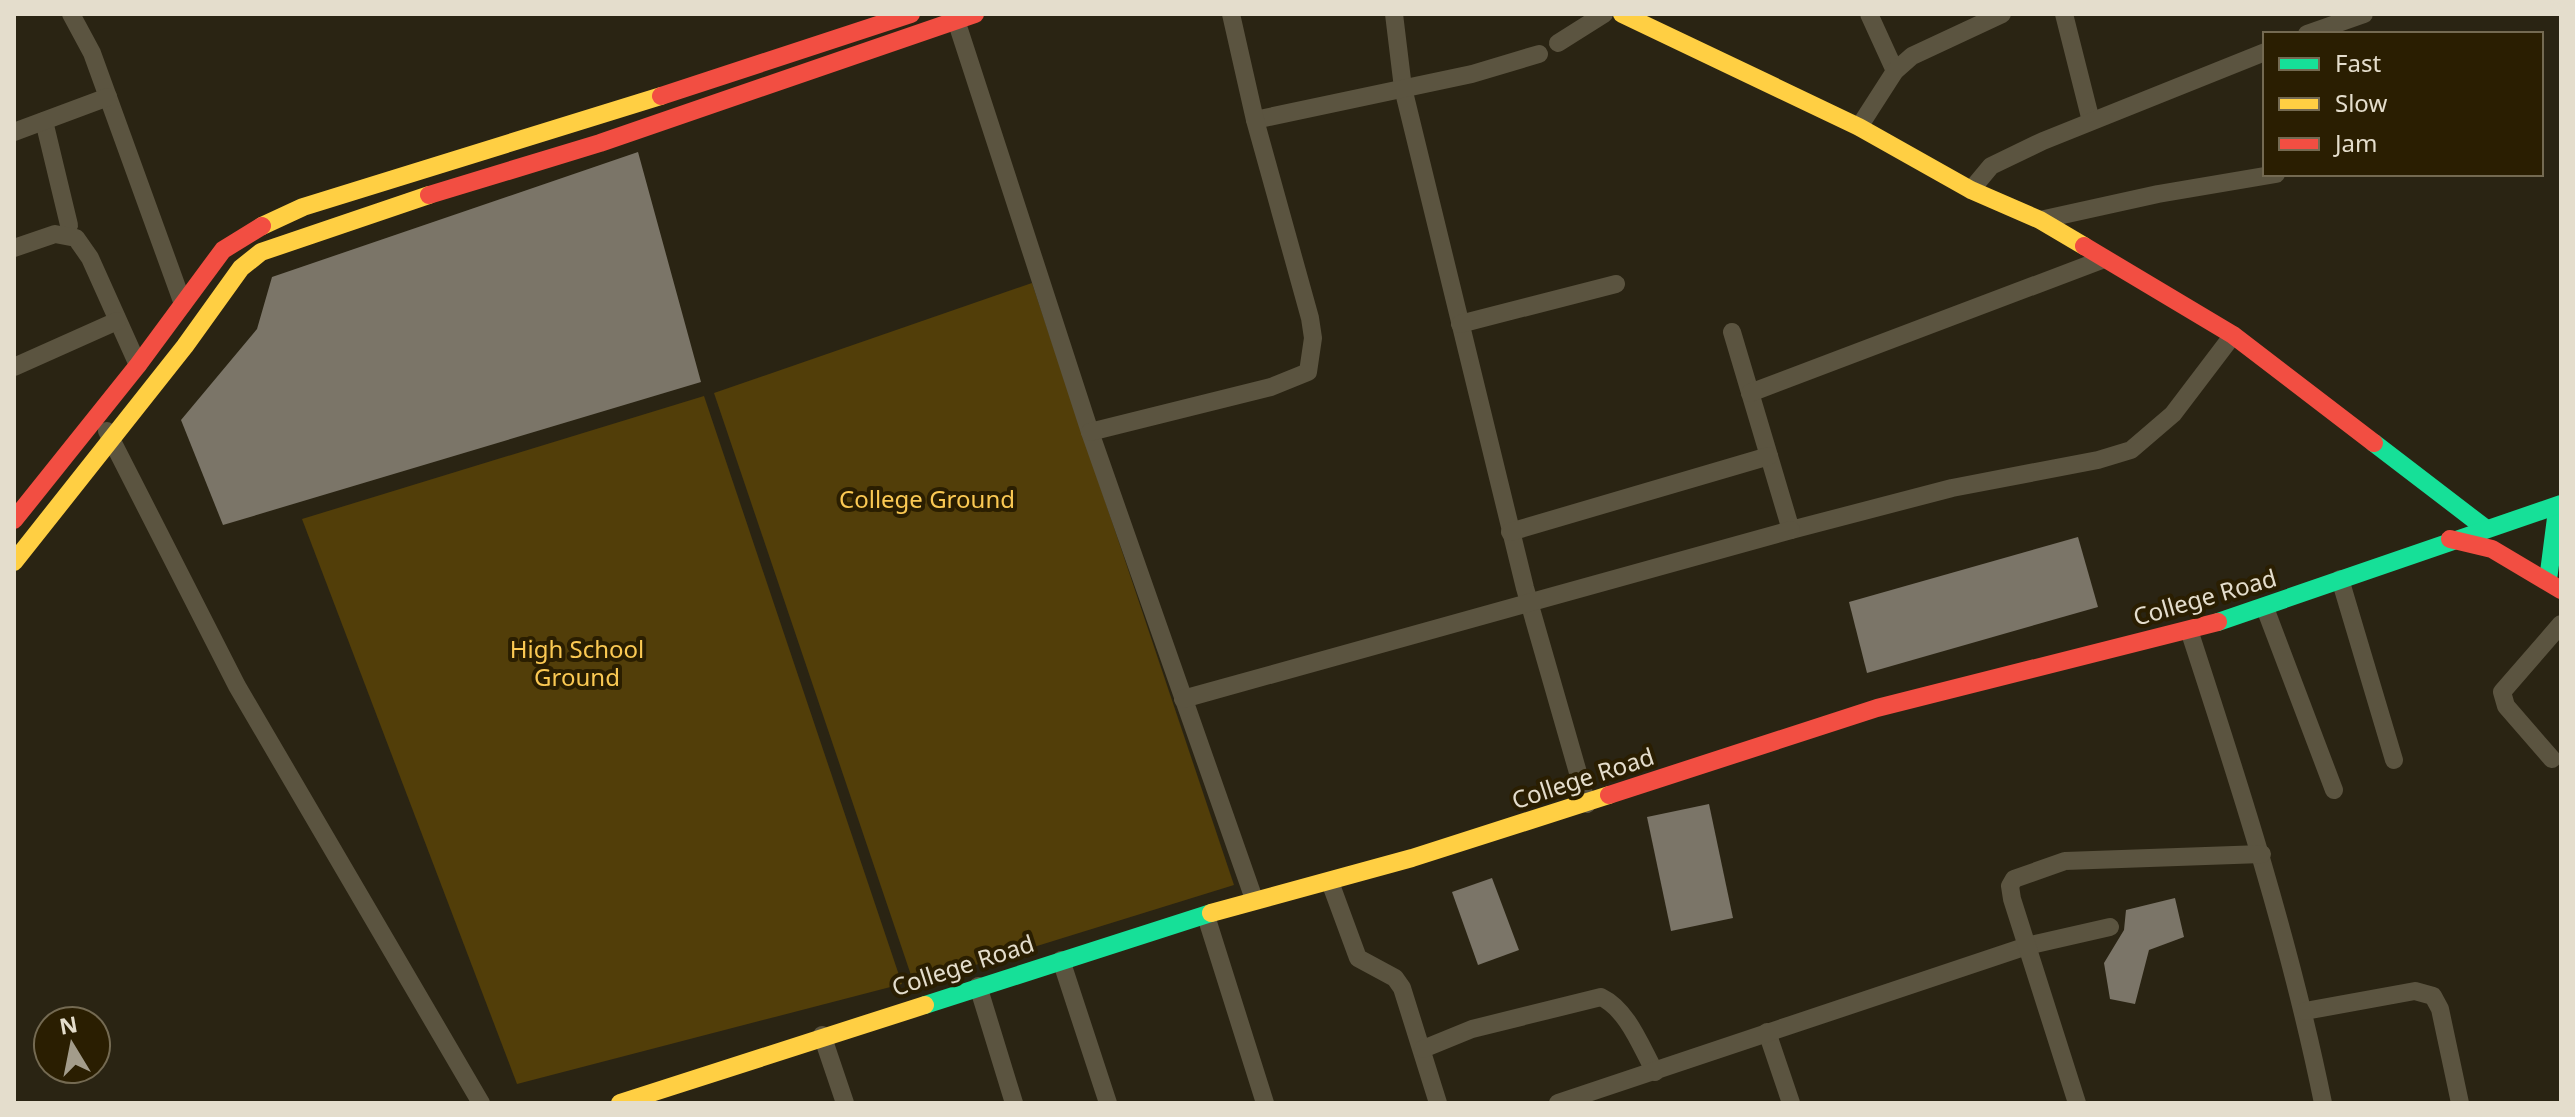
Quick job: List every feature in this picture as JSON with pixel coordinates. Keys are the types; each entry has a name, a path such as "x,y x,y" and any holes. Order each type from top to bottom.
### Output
{"street":[{"path":"71,14 92,53 183,304"},
{"path":"14,520 138,365 223,250 269,220 911,14"},
{"path":"14,562 241,268 261,252 381,210 600,143 955,17 975,14"},
{"path":"1090,432 1271,387 1308,372 1313,338 1310,318 1255,120 1231,14"},
{"path":"1394,14 1403,88 1510,532 1587,804"},
{"path":"1558,43 1604,14"},
{"path":"1622,14 1859,127 1971,190 2040,220 2233,335 2485,528"},
{"path":"1869,14 1895,71"},
{"path":"1859,127 1895,71 1923,50 2002,14"},
{"path":"2064,14 2091,121"},
{"path":"2311,32 2364,14"},
{"path":"955,17 1090,432 1254,899"},
{"path":"1971,190 1991,166 2091,121 2263,53"},
{"path":"1255,120 1472,74 1539,54"},
{"path":"14,132 108,97"},
{"path":"44,121 69,225"},
{"path":"2040,220 2158,194 2264,176"},
{"path":"14,248 55,234 76,238 90,258 138,365"},
{"path":"1750,393 2104,259"},
{"path":"1460,324 1616,284"},
{"path":"14,367 117,321"},
{"path":"1732,332 1791,530"},
{"path":"1183,699 1791,530 1952,488 2098,460 2131,450 2173,414 2233,335"},
{"path":"98,414 237,686 481,1103"},
{"path":"1510,532 1769,456"},
{"name":"College Road","path":"620,1103 822,1035 1254,899 1330,882 1587,804 1879,707 2189,630 2265,608 2450,539 2561,504"},
{"path":"2450,539 2492,549 2554,585 2556,518 2561,512"},
{"path":"2340,579 2394,760"},
{"path":"2265,608 2334,790"},
{"path":"2552,759 2506,706 2502,692 2561,624"},
{"path":"2189,630 2262,854 2305,1011 2323,1103"},
{"path":"2077,1103 2010,886 2014,879 2044,865 2088,859 2262,854"},
{"path":"1330,882 1352,948 1366,965 1388,974 1402,988 1438,1103"},
{"path":"1206,916 1265,1103"},
{"path":"1558,1103 2027,946 2110,927"},
{"path":"1061,960 1108,1103"},
{"path":"978,986 1014,1103"},
{"path":"2305,1011 2415,991 2433,996 2444,1022 2460,1103"},
{"path":"1423,1049 1472,1029 1601,997 1612,1002 1623,1016 1655,1072"},
{"path":"1767,1032 1791,1103"},
{"path":"822,1035 845,1103"}],"green space":[{"name":"College Ground","path":"1032,283 1234,885 914,984 714,393"},
{"name":"High School Ground","path":"704,396 902,984 517,1084 302,519"}],"building":[{"path":"638,152 701,382 223,525 181,420 257,329 272,277"},
{"path":"2078,537 2098,607 1867,673 1849,602"},
{"path":"1709,804 1733,918 1671,931 1647,817"},
{"path":"1492,878 1519,950 1478,965 1452,892"},
{"path":"2175,898 2184,937 2149,950 2135,1004 2110,999 2104,963 2124,930 2126,910"}],"traffic: fast":[{"path":"2374,443 2485,528"},
{"path":"2218,622 2561,504"},
{"path":"2548,580 2556,518 2561,512"},
{"path":"925,1005 1211,913"}],"traffic: slow":[{"path":"1622,14 1859,127 1971,190 2040,220 2084,246"},
{"path":"262,226 303,207 661,96"},
{"path":"14,562 185,346 241,268 261,252 429,195"},
{"path":"1211,913 1412,858 1609,795"},
{"path":"620,1103 925,1005"}],"traffic: jam":[{"path":"661,96 911,14"},
{"path":"429,195 600,143 975,14"},
{"path":"14,520 138,365 223,250 262,226"},
{"path":"2084,246 2233,335 2374,443"},
{"path":"2450,539 2492,549 2561,590"},
{"path":"1609,795 1877,708 2218,622"}]}
